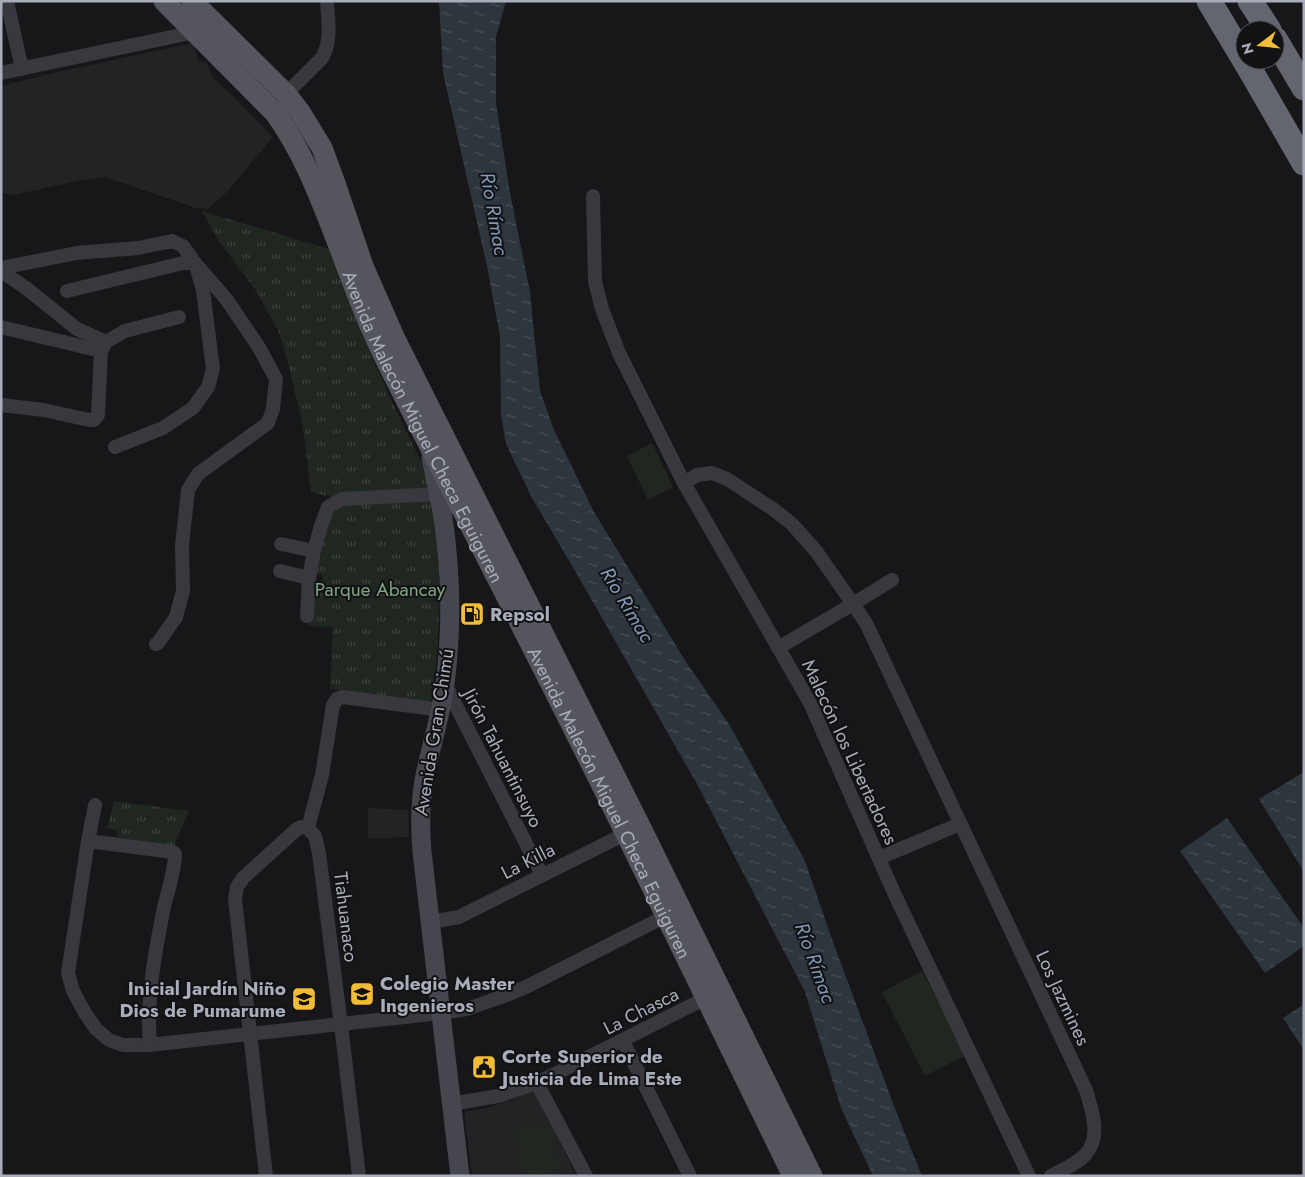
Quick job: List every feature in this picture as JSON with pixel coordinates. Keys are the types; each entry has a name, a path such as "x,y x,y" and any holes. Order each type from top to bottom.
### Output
{"highway":[{"path":"1209,1 1304,163"},
{"path":"1250,1 1262,20"},
{"path":"1285,56 1304,88"}],"main road":[{"name":"Avenida Malecón Miguel Checa Eguiguren","path":"164,1 275,113 298,148 382,353 633,829 812,1176"},
{"name":"Avenida Malecón Miguel Checa Eguiguren","path":"192,1 286,94 300,112 322,148 363,266 395,340 633,829 666,916 793,1176"}],"street":[{"path":"7,1 22,69"},
{"path":"286,94 322,58 326,51 328,41 327,7 315,1"},
{"path":"1,73 196,32 217,25"},
{"name":"Malecón los Libertadores","path":"593,196 595,281 602,309 619,353 684,483 810,703 899,904 1030,1176"},
{"path":"1,269 77,253 138,248 172,241 183,246 227,300 260,349 276,379 273,409 268,423 198,474 188,490 182,545 183,591 176,617 156,644"},
{"path":"66,291 183,263 195,263"},
{"path":"115,447 163,428 194,408 208,387 213,369 203,290 195,263"},
{"path":"1,269 104,347"},
{"path":"1,405 44,410 94,420 98,416 104,347 125,331 178,317"},
{"path":"1,328 104,347"},
{"name":"Avenida Gran Chimú","path":"415,380 443,518 447,554 449,596 445,684 441,710 424,780 420,828 460,1176"},
{"name":"Los Jazmines","path":"684,483 697,475 712,473 774,508 792,524 816,551 866,623 1086,1090 1094,1126 1094,1136 1091,1145 1086,1155 1077,1162 1051,1176"},
{"path":"307,616 309,578 314,551 328,508 342,499 438,494"},
{"path":"281,544 314,551"},
{"path":"280,572 309,578"},
{"path":"778,648 892,580"},
{"name":"Jirón Tahuantinsuyo","path":"445,684 542,875"},
{"path":"266,1176 235,899 237,887 243,878 297,829 300,827 308,828 322,775 333,705 337,699 343,696 441,710"},
{"path":"95,805 68,973 73,991 96,1029 109,1040 123,1045 150,1045 250,1035 467,1009 512,993 666,916"},
{"path":"879,858 960,824"},
{"name":"Tiahuanaco","path":"308,828 315,836 319,853 359,1176"},
{"name":"La Killa","path":"431,922 459,917 633,829"},
{"path":"88,841 173,852 175,854 154,958 150,1005 150,1045"},
{"name":"La Chasca","path":"451,1104 498,1096 537,1083 706,998"},
{"path":"623,1041 690,1176"},
{"path":"537,1083 586,1176"}],"shaded area":[{"path":"193,43 199,62 206,62 213,78 273,137 227,192 208,209 196,208 105,177 13,195 1,193 1,86"},
{"path":"368,808 408,810 409,837 368,839"},
{"path":"536,1091 576,1176 472,1176 464,1112 487,1108"}],"green space":[{"name":"Parque Abancay","path":"202,211 329,249 365,341 422,464 430,492 440,591 437,656 431,702 330,689 333,627 308,626 323,576 316,574 335,498 311,492 303,427 279,332 255,289 218,240"},
{"path":"652,443 673,487 648,500 627,456"},
{"path":"114,801 189,811 172,850 119,843 117,830 107,828"},
{"path":"922,971 966,1055 925,1076 882,992"},
{"path":"547,1123 560,1168 535,1176 526,1176 513,1133"}],"water":[{"name":"Río Rímac","path":"439,1 506,1 496,37 496,103 510,193 530,292 540,391 554,430 594,512 686,662 729,724 805,861 833,942 922,1176 873,1176 841,1108 805,992 697,784 532,498 506,444 501,415 500,336 487,266 443,73"},
{"path":"1304,772 1304,872 1259,799"},
{"path":"1227,818 1304,928 1304,946 1265,973 1180,851"},
{"path":"1304,1004 1304,1050 1283,1018"}],"place":[{"name":"Repsol","path":"472,614"},
{"name":"Colegio Master Ingenieros","path":"362,994"},
{"name":"Inicial Jardín Niño Dios de Pumarume","path":"304,999"},
{"name":"Corte Superior de Justicia de Lima Este","path":"484,1067"}]}
